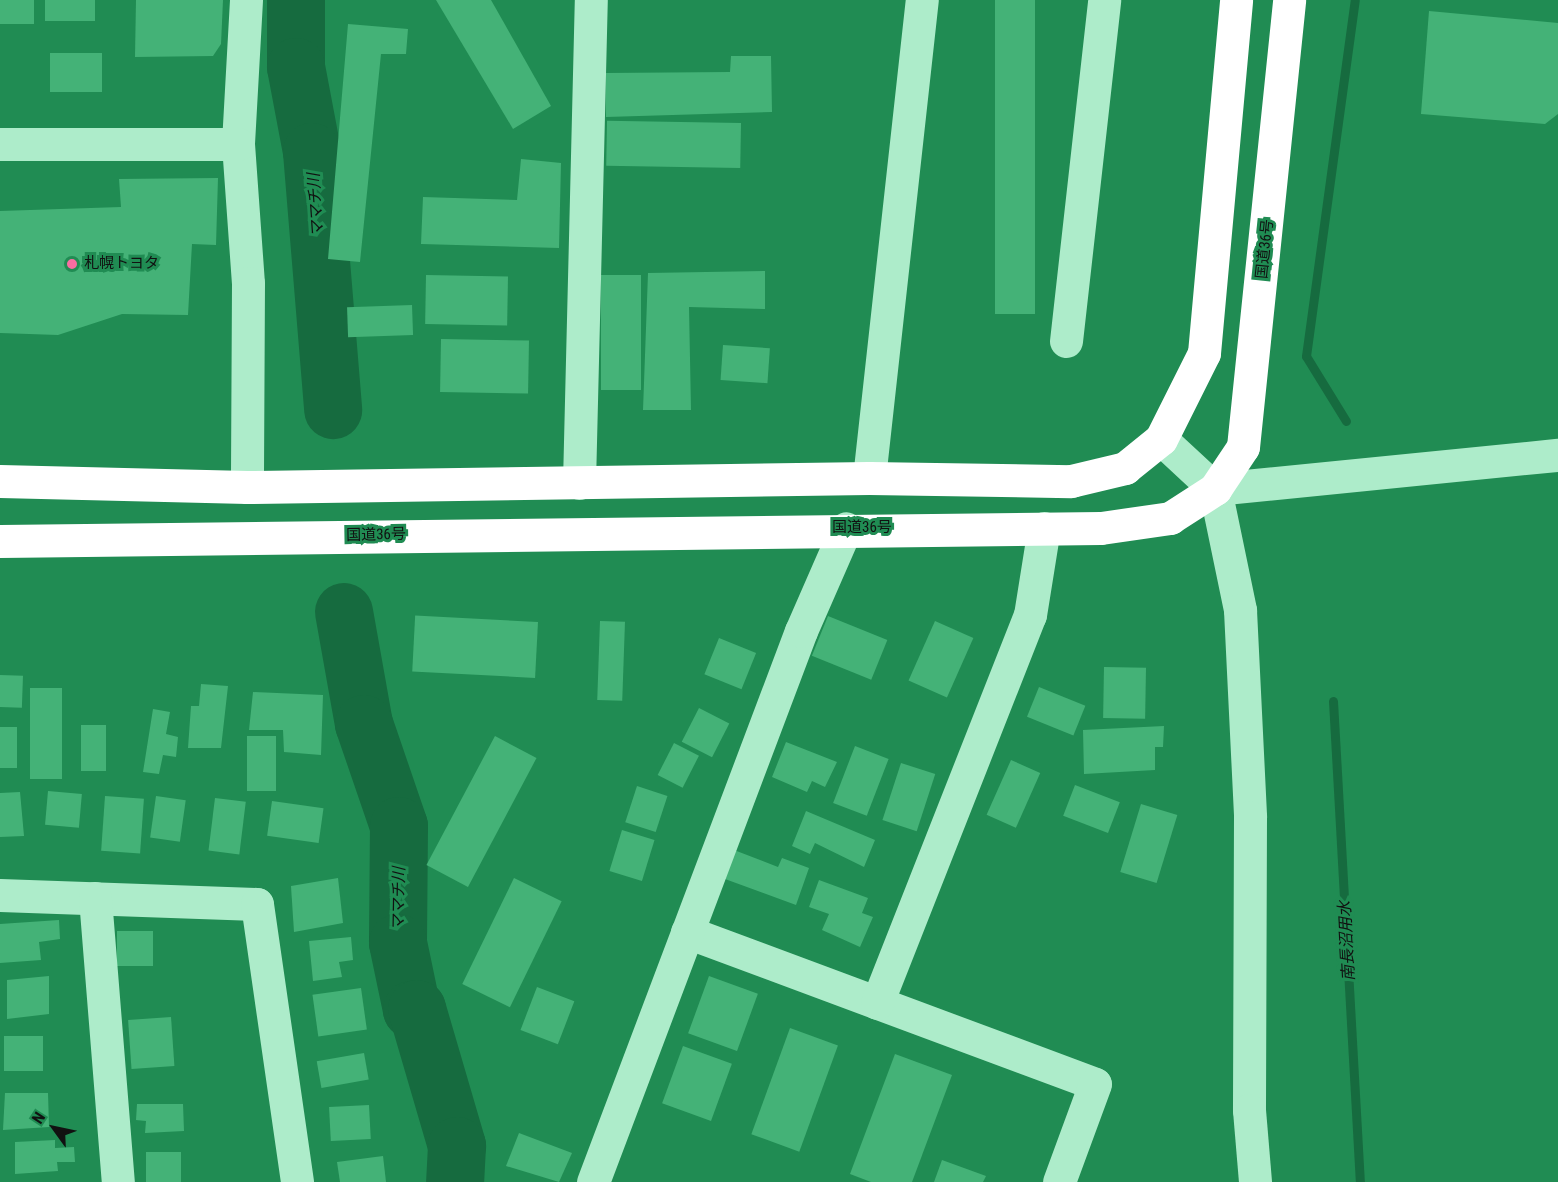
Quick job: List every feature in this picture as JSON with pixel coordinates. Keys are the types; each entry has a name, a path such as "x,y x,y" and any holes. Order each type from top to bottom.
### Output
{"highway":[{"path":"0,481 247,487 869,478 1071,481 1125,468 1161,439 1204,353 1236,0"},
{"name":"国道36号","path":"0,542 846,528 1101,528 1170,518 1215,489 1243,447 1289,0"}],"street":[{"path":"246,0 238,144 248,283 247,487"},
{"path":"579,483 591,0"},
{"path":"869,478 922,0"},
{"path":"1066,341 1104,0"},
{"path":"0,144 238,144"},
{"path":"1161,439 1215,489 1240,610 1250,817 1249,1110 1255,1182"},
{"path":"1215,489 1558,455"},
{"path":"593,1182 801,631 846,528"},
{"path":"877,1004 1030,615 1044,528"},
{"path":"0,895 257,904 297,1182"},
{"path":"95,898 118,1182"},
{"path":"687,932 1095,1084 1059,1182"}],"building":[{"path":"0,0 34,0 34,24 0,24"},
{"path":"45,0 95,0 95,21 45,21"},
{"path":"136,0 223,0 221,44 213,56 135,57"},
{"path":"436,0 491,0 551,106 513,129"},
{"path":"995,0 1035,0 1035,314 995,314"},
{"path":"1429,11 1558,23 1558,114 1545,124 1421,114"},
{"path":"348,24 408,29 406,54 381,54 360,262 328,259"},
{"path":"50,53 102,53 102,92 50,92"},
{"path":"731,56 771,56 772,112 606,117 606,73 730,72"},
{"path":"607,121 741,123 740,168 606,166"},
{"path":"521,159 561,163 559,248 421,244 423,197 517,200"},
{"path":"218,178 216,245 192,244 188,315 122,314 58,335 0,333 0,211 121,207 119,179"},
{"path":"765,271 765,309 689,307 691,410 643,410 648,273"},
{"path":"426,275 508,276 507,325 425,324"},
{"path":"601,275 641,275 641,390 601,390"},
{"path":"412,305 413,335 348,337 347,307"},
{"path":"441,339 529,341 528,394 440,392"},
{"path":"723,345 770,348 767,383 721,380"},
{"path":"415,616 538,622 535,678 412,671"},
{"path":"828,616 887,640 871,680 812,656"},
{"path":"600,621 625,622 622,701 597,700"},
{"path":"935,621 973,638 947,697 909,680"},
{"path":"719,638 756,653 741,689 704,674"},
{"path":"1104,667 1146,668 1145,719 1103,718"},
{"path":"0,675 23,676 22,708 0,707"},
{"path":"201,684 228,686 221,748 188,748 191,706 199,706"},
{"path":"1039,687 1085,706 1073,735 1027,717"},
{"path":"30,688 62,688 62,779 30,779"},
{"path":"253,692 323,695 321,755 284,752 283,730 249,730"},
{"path":"699,708 729,723 712,757 682,742"},
{"path":"153,709 170,712 166,734 178,737 176,757 163,755 159,774 143,772"},
{"path":"81,725 106,725 106,771 81,771"},
{"path":"1164,726 1163,747 1155,747 1155,770 1084,774 1083,730"},
{"path":"0,727 17,727 17,768 0,768"},
{"path":"247,736 276,736 276,791 247,791"},
{"path":"495,736 536,758 468,887 426,865"},
{"path":"786,742 837,762 825,787 812,781 807,792 772,777"},
{"path":"674,743 699,756 683,788 658,775"},
{"path":"855,746 889,759 867,816 833,803"},
{"path":"1011,760 1040,773 1016,828 987,815"},
{"path":"901,763 935,774 917,831 882,820"},
{"path":"1075,785 1120,802 1108,833 1063,816"},
{"path":"637,786 667,796 656,832 625,822"},
{"path":"48,791 82,794 79,828 45,825"},
{"path":"20,792 24,836 0,837 0,793"},
{"path":"105,796 144,799 140,854 101,851"},
{"path":"156,796 186,800 180,842 150,838"},
{"path":"215,798 246,802 239,854 209,851"},
{"path":"272,801 323,808 319,843 267,836"},
{"path":"1141,804 1177,815 1157,883 1120,872"},
{"path":"806,811 875,840 864,867 815,843 810,854 792,846"},
{"path":"622,830 655,840 642,881 609,871"},
{"path":"734,850 778,867 782,858 809,868 796,905 725,879"},
{"path":"338,878 343,923 294,932 291,886"},
{"path":"514,878 562,901 510,1007 462,984"},
{"path":"819,880 868,898 862,913 873,917 860,947 822,930 829,914 809,907"},
{"path":"59,920 60,939 39,942 41,960 0,963 0,924"},
{"path":"117,931 153,931 153,966 117,966"},
{"path":"351,937 353,960 339,962 342,977 313,981 309,941"},
{"path":"49,976 49,1014 7,1019 7,980"},
{"path":"709,976 758,994 737,1051 688,1033"},
{"path":"537,987 574,1001 558,1044 521,1030"},
{"path":"361,988 367,1030 318,1036 312,995"},
{"path":"171,1017 174,1066 132,1069 128,1020"},
{"path":"790,1028 838,1045 799,1152 751,1134"},
{"path":"4,1036 43,1036 43,1071 4,1071"},
{"path":"683,1046 732,1064 711,1121 662,1103"},
{"path":"364,1053 369,1080 321,1088 317,1061"},
{"path":"895,1054 952,1075 912,1182 871,1182 850,1174"},
{"path":"5,1093 48,1093 49,1127 3,1130"},
{"path":"137,1104 183,1104 184,1131 145,1133 146,1121 136,1120"},
{"path":"369,1105 371,1139 331,1141 329,1107"},
{"path":"519,1133 572,1153 559,1182 506,1166"},
{"path":"55,1140 55,1148 74,1147 75,1162 57,1162 58,1171 15,1174 15,1142"},
{"path":"146,1152 181,1152 181,1182 146,1182"},
{"path":"383,1156 386,1182 340,1182 337,1162"},
{"path":"942,1160 986,1176 983,1182 934,1182"}],"waterway":[{"name":"ママチ川","path":"296,0 296,67 312,152 333,410"},
{"path":"1346,421 1306,356 1355,0"},
{"name":"ママチ川","path":"344,612 364,724 399,826 398,943 412,1010 417,1009 457,1146 455,1182"},
{"name":"南長沼用水","path":"1333,701 1360,1182"}],"place":[{"name":"札幌トヨタ","path":"72,264"}]}
